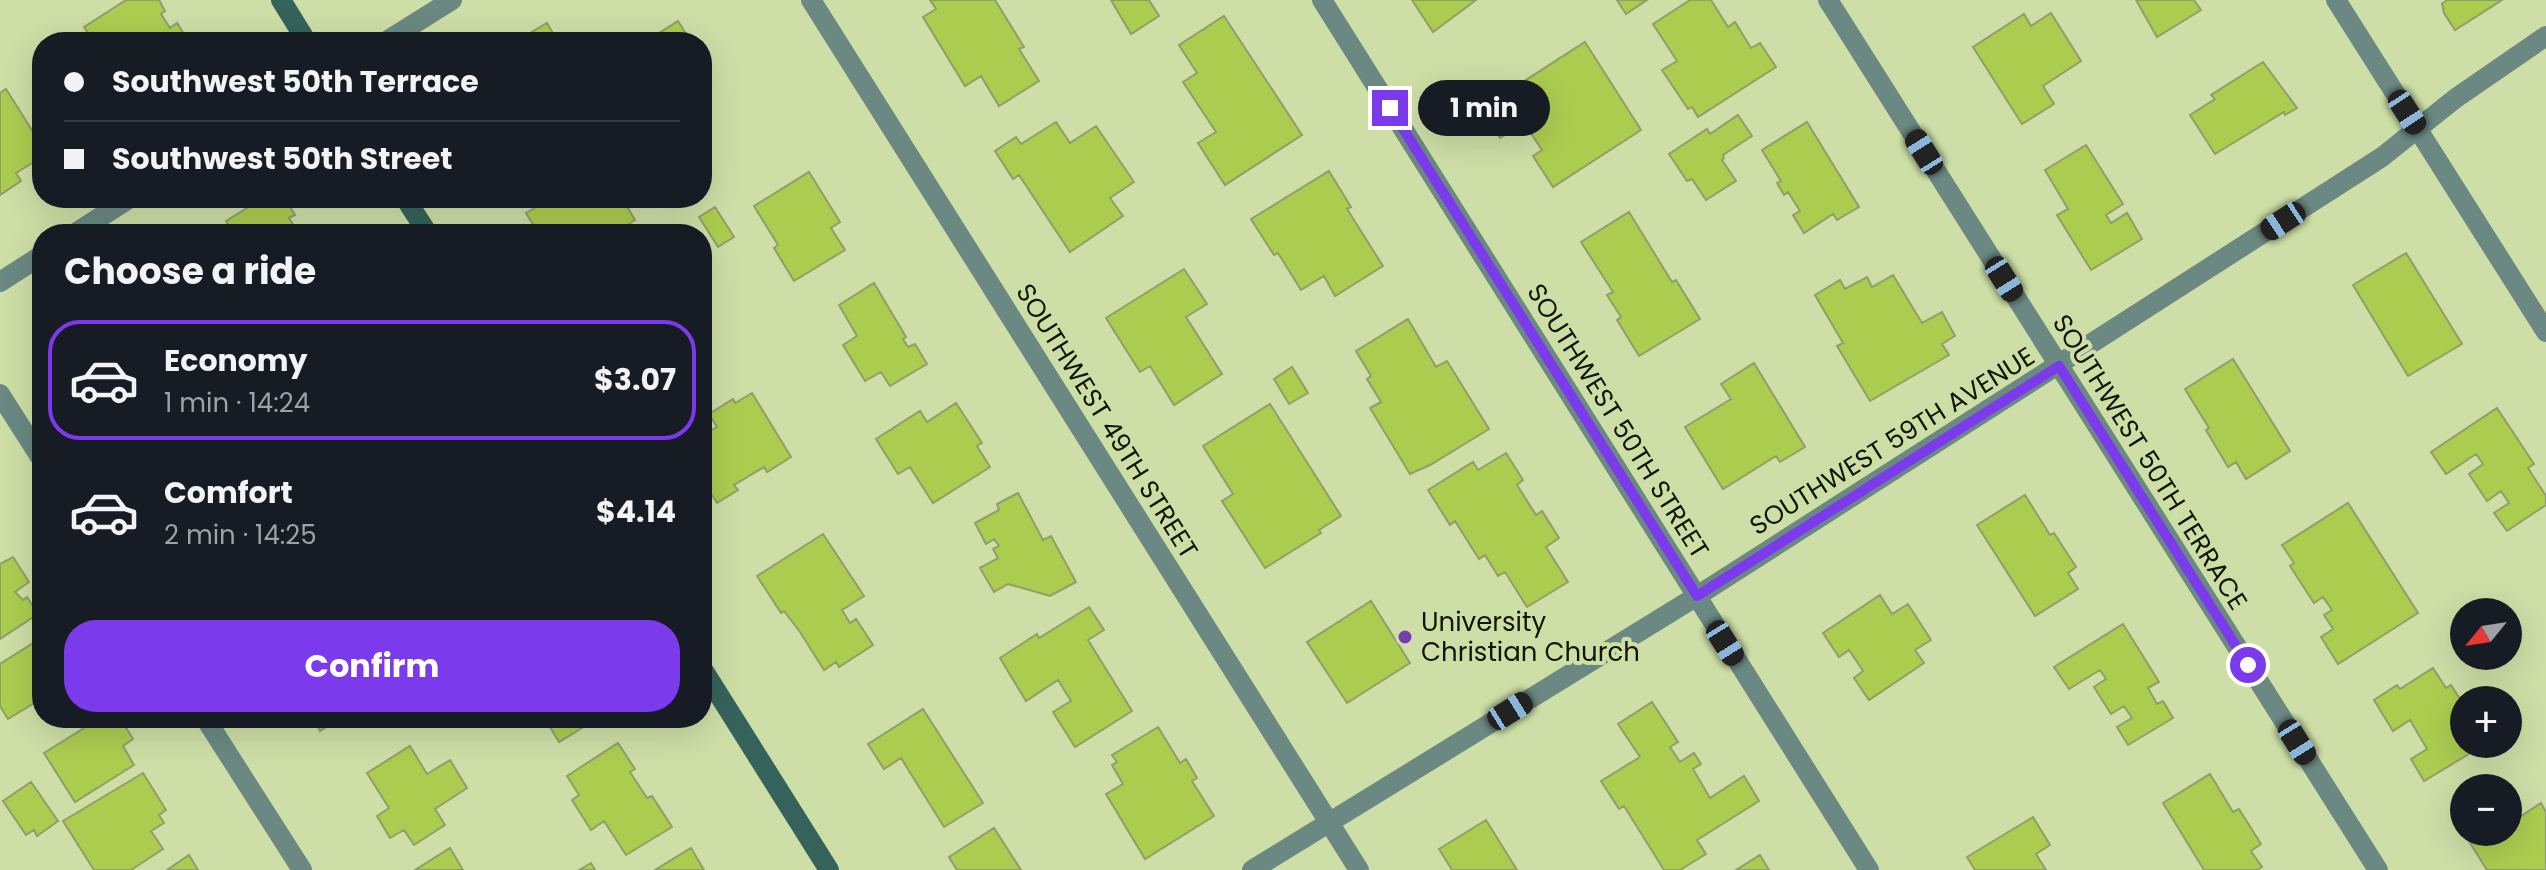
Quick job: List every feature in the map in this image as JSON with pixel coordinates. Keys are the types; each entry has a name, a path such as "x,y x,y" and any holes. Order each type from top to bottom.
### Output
{"street":[{"path":"281,0 301,32"},
{"path":"401,32 452,0"},
{"name":"SOUTHWEST 49TH STREET","path":"811,0 1359,870"},
{"name":"SOUTHWEST 50TH STREET","path":"1322,0 1869,870"},
{"name":"SOUTHWEST 50TH TERRACE","path":"1828,0 2378,870"},
{"path":"2336,0 2546,332"},
{"name":"SOUTHWEST 59TH AVENUE","path":"1252,870 1697,596 2059,366 2382,157 2477,82 2546,36"},
{"path":"90,224 114,208"},
{"path":"0,282 32,261"},
{"path":"0,394 32,444"},
{"path":"712,684 829,870"},
{"path":"211,728 302,870"}],"building":[{"path":"126,0 159,0 165,11 161,14 170,28 177,23 183,32 87,32 84,27"},
{"path":"930,0 995,0 1024,47 1019,49 1039,81 999,106 981,76 965,86 923,17 936,9"},
{"path":"1111,0 1149,0 1159,16 1131,34"},
{"path":"1412,0 1476,0 1433,32"},
{"path":"1617,0 1647,0 1626,14"},
{"path":"1690,0 1711,0 1728,27 1735,22 1751,48 1760,43 1776,67 1698,117 1692,107 1688,109 1662,70 1677,61 1653,24"},
{"path":"2136,0 2194,0 2201,10 2157,37"},
{"path":"2447,0 2502,0 2455,30 2444,13 2442,4"},
{"path":"2051,13 2081,61 2043,86 2054,104 2022,124 1973,47 2024,14 2031,26"},
{"path":"1224,16 1302,135 1225,185 1198,143 1216,132 1183,82 1197,73 1179,45"},
{"path":"678,21 685,32 661,32"},
{"path":"547,23 552,32 532,32"},
{"path":"1585,42 1641,130 1553,187 1533,156 1542,150 1524,123 1500,138 1481,109"},
{"path":"2263,62 2297,108 2285,115 2284,112 2215,154 2190,115 2215,99 2211,95"},
{"path":"6,89 32,130 32,163 16,173 21,181 0,195 0,93"},
{"path":"1738,115 1752,136 1723,155 1722,160 1736,181 1706,200 1692,179 1687,181 1669,154 1707,129 1710,134"},
{"path":"1056,122 1070,143 1096,126 1134,182 1110,198 1123,216 1070,252 1019,175 1013,179 995,151 1016,137 1021,144"},
{"path":"1807,122 1859,207 1837,220 1833,214 1804,233 1793,215 1800,211 1788,192 1784,195 1777,183 1781,181 1762,150"},
{"path":"2086,145 2123,204 2106,215 2111,223 2127,213 2142,239 2091,270 2057,215 2068,209 2045,170"},
{"path":"1329,171 1351,207 1347,209 1383,266 1335,296 1324,276 1301,290 1278,253 1274,255 1251,219"},
{"path":"809,172 840,222 831,228 845,250 794,281 774,248 778,245 754,206"},
{"path":"715,207 734,237 718,247 712,238 712,224 703,224 699,217"},
{"path":"247,208 291,208 295,215 289,218 293,224 228,224 226,221"},
{"path":"534,208 628,208 635,220 629,224 533,224 526,213"},
{"path":"1629,212 1672,282 1676,280 1700,319 1639,356 1617,320 1621,317 1607,295 1613,292 1581,242"},
{"path":"2406,253 2462,344 2408,376 2353,285"},
{"path":"1184,269 1207,304 1186,317 1222,374 1174,405 1150,366 1140,372 1106,318"},
{"path":"1893,275 1922,323 1942,312 1955,336 1942,344 1949,355 1870,401 1837,346 1843,343 1815,295 1840,280 1845,289 1867,277 1872,287"},
{"path":"874,283 906,337 903,339 908,347 915,344 927,364 890,386 881,372 865,381 843,345 857,336 839,305"},
{"path":"1408,319 1436,367 1447,361 1489,429 1410,474 1370,408 1381,402 1367,379 1371,376 1356,351"},
{"path":"2233,359 2290,451 2246,479 2236,462 2228,467 2185,389"},
{"path":"1754,363 1805,447 1780,462 1776,456 1723,489 1685,427 1731,399 1721,384"},
{"path":"1292,367 1308,393 1289,404 1274,379"},
{"path":"752,393 791,457 767,472 764,467 734,485 738,490 717,503 712,495 712,430 717,427 712,412 733,399 735,403"},
{"path":"956,403 982,443 977,446 990,467 933,503 910,467 898,474 876,439 920,411 927,422"},
{"path":"1270,404 1341,516 1319,530 1321,533 1265,568 1222,501 1233,494 1203,446"},
{"path":"2497,408 2534,464 2528,468 2546,496 2546,505 2507,531 2494,513 2509,503 2501,491 2487,501 2469,474 2483,464 2476,454 2446,474 2431,452"},
{"path":"1506,453 1523,480 1517,485 1536,515 1542,511 1559,538 1546,547 1568,582 1527,607 1505,572 1498,576 1485,555 1479,559 1455,521 1450,525 1428,490 1473,462 1478,470"},
{"path":"1018,493 1043,540 1051,536 1076,582 1050,596 1008,584 994,592 980,568 998,558 993,549 999,546 994,539 986,544 975,523 999,510 997,504"},
{"path":"2025,495 2050,535 2054,533 2076,567 2068,573 2078,589 2035,616 1977,525"},
{"path":"2348,503 2418,613 2338,664 2321,637 2333,629 2324,615 2332,610 2323,597 2314,603 2290,566 2294,563 2282,545"},
{"path":"823,534 864,596 842,610 850,623 856,619 873,645 839,667 836,662 824,670 800,632 784,611 781,613 757,576"},
{"path":"13,557 29,582 15,592 23,600 27,597 32,605 32,618 0,639 0,564"},
{"path":"1880,595 1892,614 1908,604 1931,640 1915,650 1924,663 1869,700 1854,678 1863,671 1849,650 1839,657 1823,633"},
{"path":"1371,601 1410,663 1347,703 1307,642"},
{"path":"1089,607 1104,630 1088,640 1132,711 1075,747 1053,712 1071,701 1058,680 1026,701 1000,658 1037,634 1039,638"},
{"path":"2123,624 2159,682 2148,688 2157,704 2163,701 2173,718 2128,745 2117,727 2132,718 2124,706 2111,714 2094,687 2106,679 2100,670 2069,689 2054,667"},
{"path":"32,644 32,705 8,719 0,706 0,664"},
{"path":"2433,668 2446,688 2452,686 2450,758 2462,758 2424,781 2411,759 2427,749 2410,720 2393,731 2374,700 2397,685 2400,689"},
{"path":"1652,702 1678,742 1670,747 1680,762 1694,753 1701,764 1693,769 1710,798 1744,776 1759,801 1697,840 1706,854 1680,870 1664,870 1624,806 1619,809 1601,781 1640,757 1618,724"},
{"path":"923,709 983,803 944,827 901,758 884,769 868,744"},
{"path":"1158,727 1180,763 1186,759 1197,778 1192,781 1214,816 1145,859 1106,794 1123,784 1112,765 1117,762 1112,755"},
{"path":"84,728 126,728 133,739 123,746 134,765 75,802 44,753"},
{"path":"551,728 582,728 559,742"},
{"path":"618,743 635,769 630,772 647,798 652,796 672,827 626,855 604,821 591,830 572,800 579,795 567,776"},
{"path":"410,746 427,774 450,760 467,788 435,809 445,825 414,845 404,830 390,838 377,816 389,808 367,773"},
{"path":"143,773 166,810 159,815 164,823 151,831 163,849 131,870 94,870 63,821"},
{"path":"2210,774 2233,812 2239,809 2261,844 2251,851 2262,867 2257,870 2204,870 2163,803"},
{"path":"31,782 58,821 37,836 34,830 26,835 3,801"},
{"path":"2541,803 2546,812 2546,870 2487,870 2472,846 2522,846 2522,816"},
{"path":"2033,817 2050,845 2036,854 2046,870 1975,870 1967,857"},
{"path":"1486,820 1517,870 1452,870 1439,849"},
{"path":"994,828 1021,870 957,870 949,857"},
{"path":"450,848 463,870 415,870"},
{"path":"691,848 704,870 655,870"},
{"path":"189,855 198,870 167,870"},
{"path":"1760,855 1769,870 1736,870"},
{"path":"591,863 595,870 579,870"}],"place":[{"name":"University Christian Church","path":"1405,637"}],"route":[{"path":"1390,108 1697,596 2059,366 2248,665"}]}
